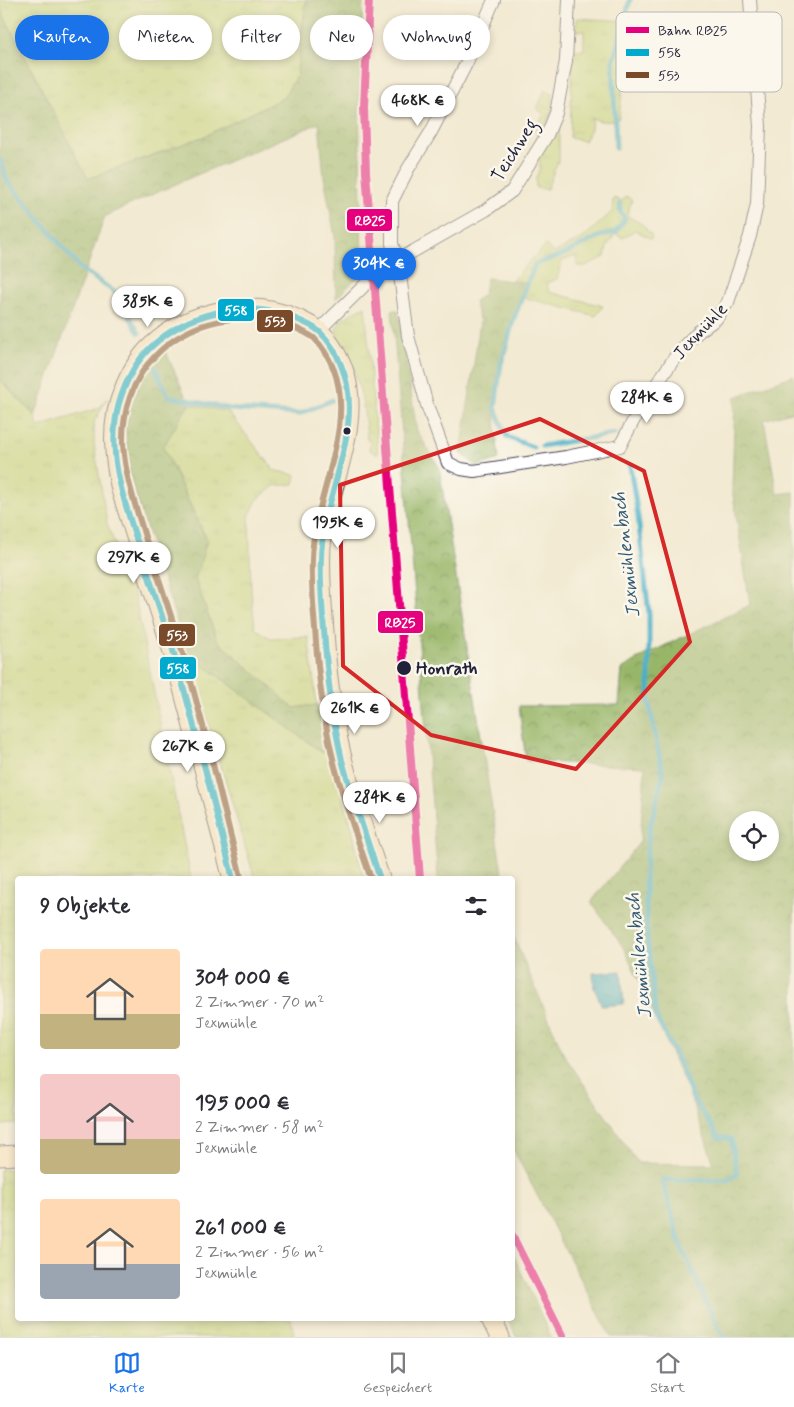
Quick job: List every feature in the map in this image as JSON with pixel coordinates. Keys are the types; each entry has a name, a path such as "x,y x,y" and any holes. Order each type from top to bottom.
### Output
{"street":[{"name":"Jexmühle","path":"494,0 466,64 431,132 408,169 392,201 392,244 398,260 408,336 427,405 448,463 461,470 474,471 566,457 620,446 639,410 680,350 698,332 716,319 728,302 750,236 757,204 760,126 757,92"},
{"name":"Teichweg","path":"398,260 486,210 512,191 547,135 556,113 566,61 569,0"},
{"path":"318,331 373,276 398,260"},
{"path":"232,876 175,658 124,499 115,452 115,424 118,408 127,384 140,361 152,346 176,328 210,314 225,311 268,310 287,315 318,331 333,351 342,368 348,393 348,420 327,510 321,546 322,613 334,719 349,779 379,876"},
{"path":"0,1156 15,1155"},
{"path":"491,1321 500,1337"}],"highlighted area":[{"path":"540,419 644,471 690,642 576,769 431,735 343,666 340,485"}],"green space":[{"path":"0,0 306,0 300,55 300,15 222,15 222,60 299,60 298,73 283,98 205,136 87,179 26,60 109,60 109,15 15,15 15,37 0,8"},
{"path":"306,0 363,0 362,15 310,15 310,60 360,60 359,94 362,272 336,299 335,237 324,177 319,123 185,180 105,216 35,416 0,380 0,8 15,37 15,60 27,60 88,179 205,136 283,98 298,73"},
{"path":"577,18 616,20 616,92 622,92 619,118 605,121 592,118 591,129 584,141 570,138 573,50 584,50 584,31 576,31"},
{"path":"545,90 553,93 553,108 542,133 538,135 535,132 544,114 537,109"},
{"path":"559,123 559,158 547,189 536,188 536,178 540,168 539,155"},
{"path":"626,196 632,200 627,214 642,224 652,236 651,239 635,230 623,238 615,234 607,246 605,257 585,266 577,266 576,256 562,261 557,279 547,283 549,292 603,306 596,316 522,297 527,283 512,281 546,245 554,253 583,238 612,212 613,198 622,201"},
{"path":"487,278 527,283 501,361 498,377 495,409 499,459 477,466 461,453 480,322 474,301 483,295"},
{"path":"365,306 378,454 369,450 370,441 367,439 361,393 352,366 336,334 337,326 343,319"},
{"path":"392,310 398,310 417,431 439,467 503,876 438,876"},
{"path":"165,350 189,404 163,447 207,541 195,579 217,640 294,708 317,705 325,736 323,753 187,653 131,480 125,426 142,374"},
{"path":"794,375 794,411 764,420 777,494 794,492 794,1337 611,1337 515,1153 515,940 564,1055 638,1163 714,1164 687,1088 625,950 591,902 640,842 645,767 526,761 519,706 619,705 622,669 643,656 750,605 732,488 735,397"},
{"path":"0,380 35,416 38,427 100,408 107,398 94,422 94,444 107,524 134,592 190,876 15,876 15,1124 0,1125"},
{"path":"189,404 228,412 272,467 272,470 296,475 294,484 274,486 257,500 249,516 251,592 255,628 270,638 308,637 317,705 294,708 217,640 195,579 207,540 163,447"},
{"path":"187,653 323,753 325,736 337,782 349,816 363,876 254,876"},
{"path":"15,1169 15,1321 291,1321 294,1337 0,1337 0,1170"},
{"path":"515,1258 551,1337 516,1337 509,1321 515,1321"}],"water":[{"path":"621,971 624,1004 602,1006 594,988 593,973"}],"waterway":[{"name":"Jexmühlenbach","path":"627,12 630,0"},
{"name":"Jexmühlenbach","path":"616,51 613,62 616,148"},
{"path":"0,160 6,179 80,268 116,293 139,333"},
{"name":"Jexmühlenbach","path":"533,447 507,437 495,408 501,364 514,318 535,264 562,255 600,236 616,232 625,219 620,211 620,204"},
{"path":"155,368 168,396 230,409 299,414 332,400"},
{"name":"Jexmühlenbach","path":"542,446 614,434"},
{"name":"Jexmühlenbach","path":"630,465 649,614 649,703 663,775 649,831 645,875 647,938 656,1017 678,1060 694,1101 717,1137 731,1139 737,1174 727,1180 662,1180 681,1246 715,1322 724,1337"}],"rail line":[{"name":"RB25","path":"369,0 364,107 366,172 420,876"},
{"name":"RB25","path":"515,1241 563,1337"}],"transit line":[{"name":"558","path":"232,876 175,657 128,515 119,478 114,441 115,422 124,388 135,366 145,353 166,335 182,325 217,312 235,310 273,312 310,325 330,343 341,365 348,388 349,412 346,437 323,534 321,558 322,603 328,679 338,744 379,876"},
{"name":"553","path":"241,876 191,681 131,492 124,456 123,432 130,397 140,375 155,356 184,334 201,326 218,321 255,318 291,326 314,338 323,349 334,370 339,393 340,416 337,440 314,536 312,559 313,603 319,680 330,746 342,792 370,876"}],"place":[{"name":"Honrath","path":"404,668"}]}
